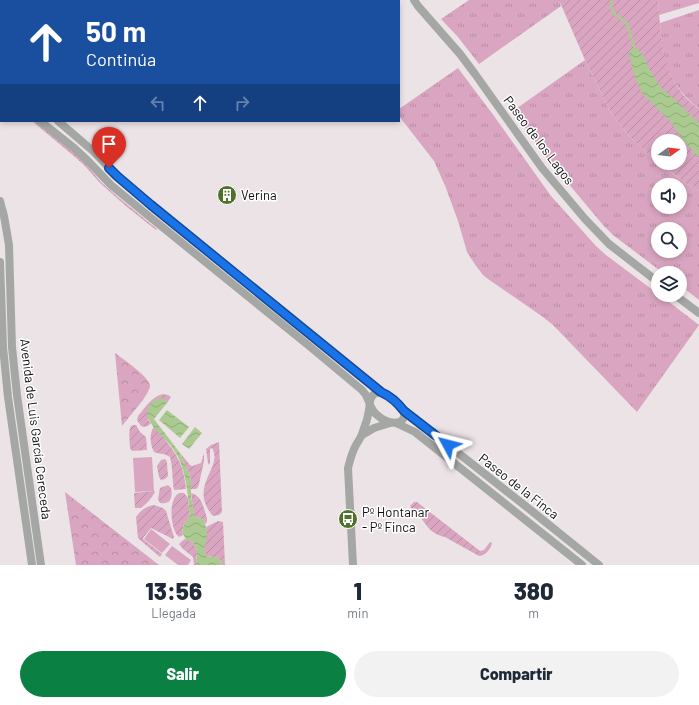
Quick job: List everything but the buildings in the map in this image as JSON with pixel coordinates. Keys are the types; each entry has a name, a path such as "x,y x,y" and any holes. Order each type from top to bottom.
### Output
{"street":[{"name":"Paseo de los Lagos","path":"414,0 460,54 542,168 585,219 609,244 651,277"},
{"path":"41,122 88,160 112,185 139,208 362,390 376,415 383,420 393,423"},
{"path":"59,122 93,151 117,176 381,392 386,394 404,411 405,415 400,422 374,428 362,435"},
{"name":"Avenida de Luis García Cereceda","path":"0,201 9,245 12,347 41,565"},
{"name":"Avenida de Luis García Cereceda","path":"0,262 3,347 8,397 32,565"},
{"path":"684,302 699,313"},
{"path":"353,565 348,468 356,444 362,435 367,420 371,398 376,393 381,392"},
{"name":"Paseo de la Finca","path":"404,411 598,565"},
{"name":"Paseo de la Finca","path":"393,423 415,432 582,565"}],"green space":[{"path":"469,0 559,0 561,6 479,64 458,37 441,19"},
{"path":"559,0 658,0 660,27 667,65 678,88 687,99 699,109 699,191 687,184 687,178 679,178 668,170 687,170 687,134 651,134 651,156 628,135 611,113 585,60"},
{"path":"658,0 699,0 699,3 659,15"},
{"path":"699,10 699,109 681,91 669,71 665,60 660,23"},
{"path":"585,60 611,113 628,135 651,156 651,170 668,170 679,178 651,178 651,214 687,214 687,184 699,191 699,300 687,291 687,266 654,266 613,235 547,158 513,111"},
{"path":"458,68 551,196 596,246 651,289 651,302 669,302 699,325 637,412 553,325 483,275 467,252 458,221 434,161 400,117 400,108"},
{"path":"33,122 35,122 75,154 101,182 157,229 156,230 127,207 100,183 84,165"},
{"path":"115,353 145,377 150,385 147,394 122,426"},
{"path":"163,394 171,397 167,403 166,400 148,420 151,423 148,426 141,426 137,420 138,416 155,397"},
{"path":"136,425 140,432 146,437 147,450 132,451 130,448 130,428"},
{"path":"154,426 176,454 184,474 186,489 174,490 170,457 154,452 151,433"},
{"path":"219,442 222,512 219,515 213,516 206,505 204,487 214,463 214,455 212,448 210,449 209,465 206,449"},
{"path":"180,453 192,466 201,463 204,453 204,461 199,484 196,489 191,489 189,473"},
{"path":"152,457 154,491 135,492 133,458"},
{"path":"165,459 167,463 168,476 161,480 157,466 161,460"},
{"path":"168,485 172,491 171,497 167,503 160,503 158,499 160,488"},
{"path":"65,492 159,565 76,565"},
{"path":"155,492 149,500 141,508 135,508 134,493"},
{"path":"179,493 184,493 188,498 190,517 184,524 182,532 183,535 179,537 172,522 172,508 175,496"},
{"path":"191,493 196,495 202,503 207,518 207,522 205,524 204,520 194,516"},
{"path":"414,502 417,502 480,551 484,550 490,542 492,543 490,548 487,552 479,556 445,537 436,534 430,530 411,508 410,506"},
{"path":"154,505 163,508 166,511 174,537 173,539 151,528 143,538 162,554 160,557 138,538 136,517 144,509"},
{"path":"218,521 223,522 225,565 223,565 219,558 206,556 205,552 206,527"},
{"path":"151,529 170,544 162,553 144,539"},
{"path":"185,539 193,542 197,551 196,565 194,565 193,557 179,544"},
{"path":"172,546 191,560 188,565 178,565 165,555"}],"water":[{"path":"635,47 637,48 644,57 648,67 661,88 699,123 699,158 687,144 687,134 679,134 670,121 642,93 634,75 629,53 631,49"},
{"path":"162,398 166,400 167,403 154,419 180,453 189,473 194,516 204,520 207,530 205,549 206,556 219,558 223,565 196,565 197,551 193,542 186,540 182,532 184,524 190,517 187,488 182,466 171,446 151,423 147,414 149,405"},
{"path":"167,410 189,427 180,438 159,420"},
{"path":"195,427 202,433 189,449 182,444"}],"waterway":[{"path":"611,0 612,10 627,24 635,49"}],"place":[{"name":"Verina","path":"227,195"},
{"name":"Pº Hontanar - Pº Finca","path":"348,519"}],"route":[{"path":"109,168 151,205 381,392 386,394 404,411 448,445"}]}
